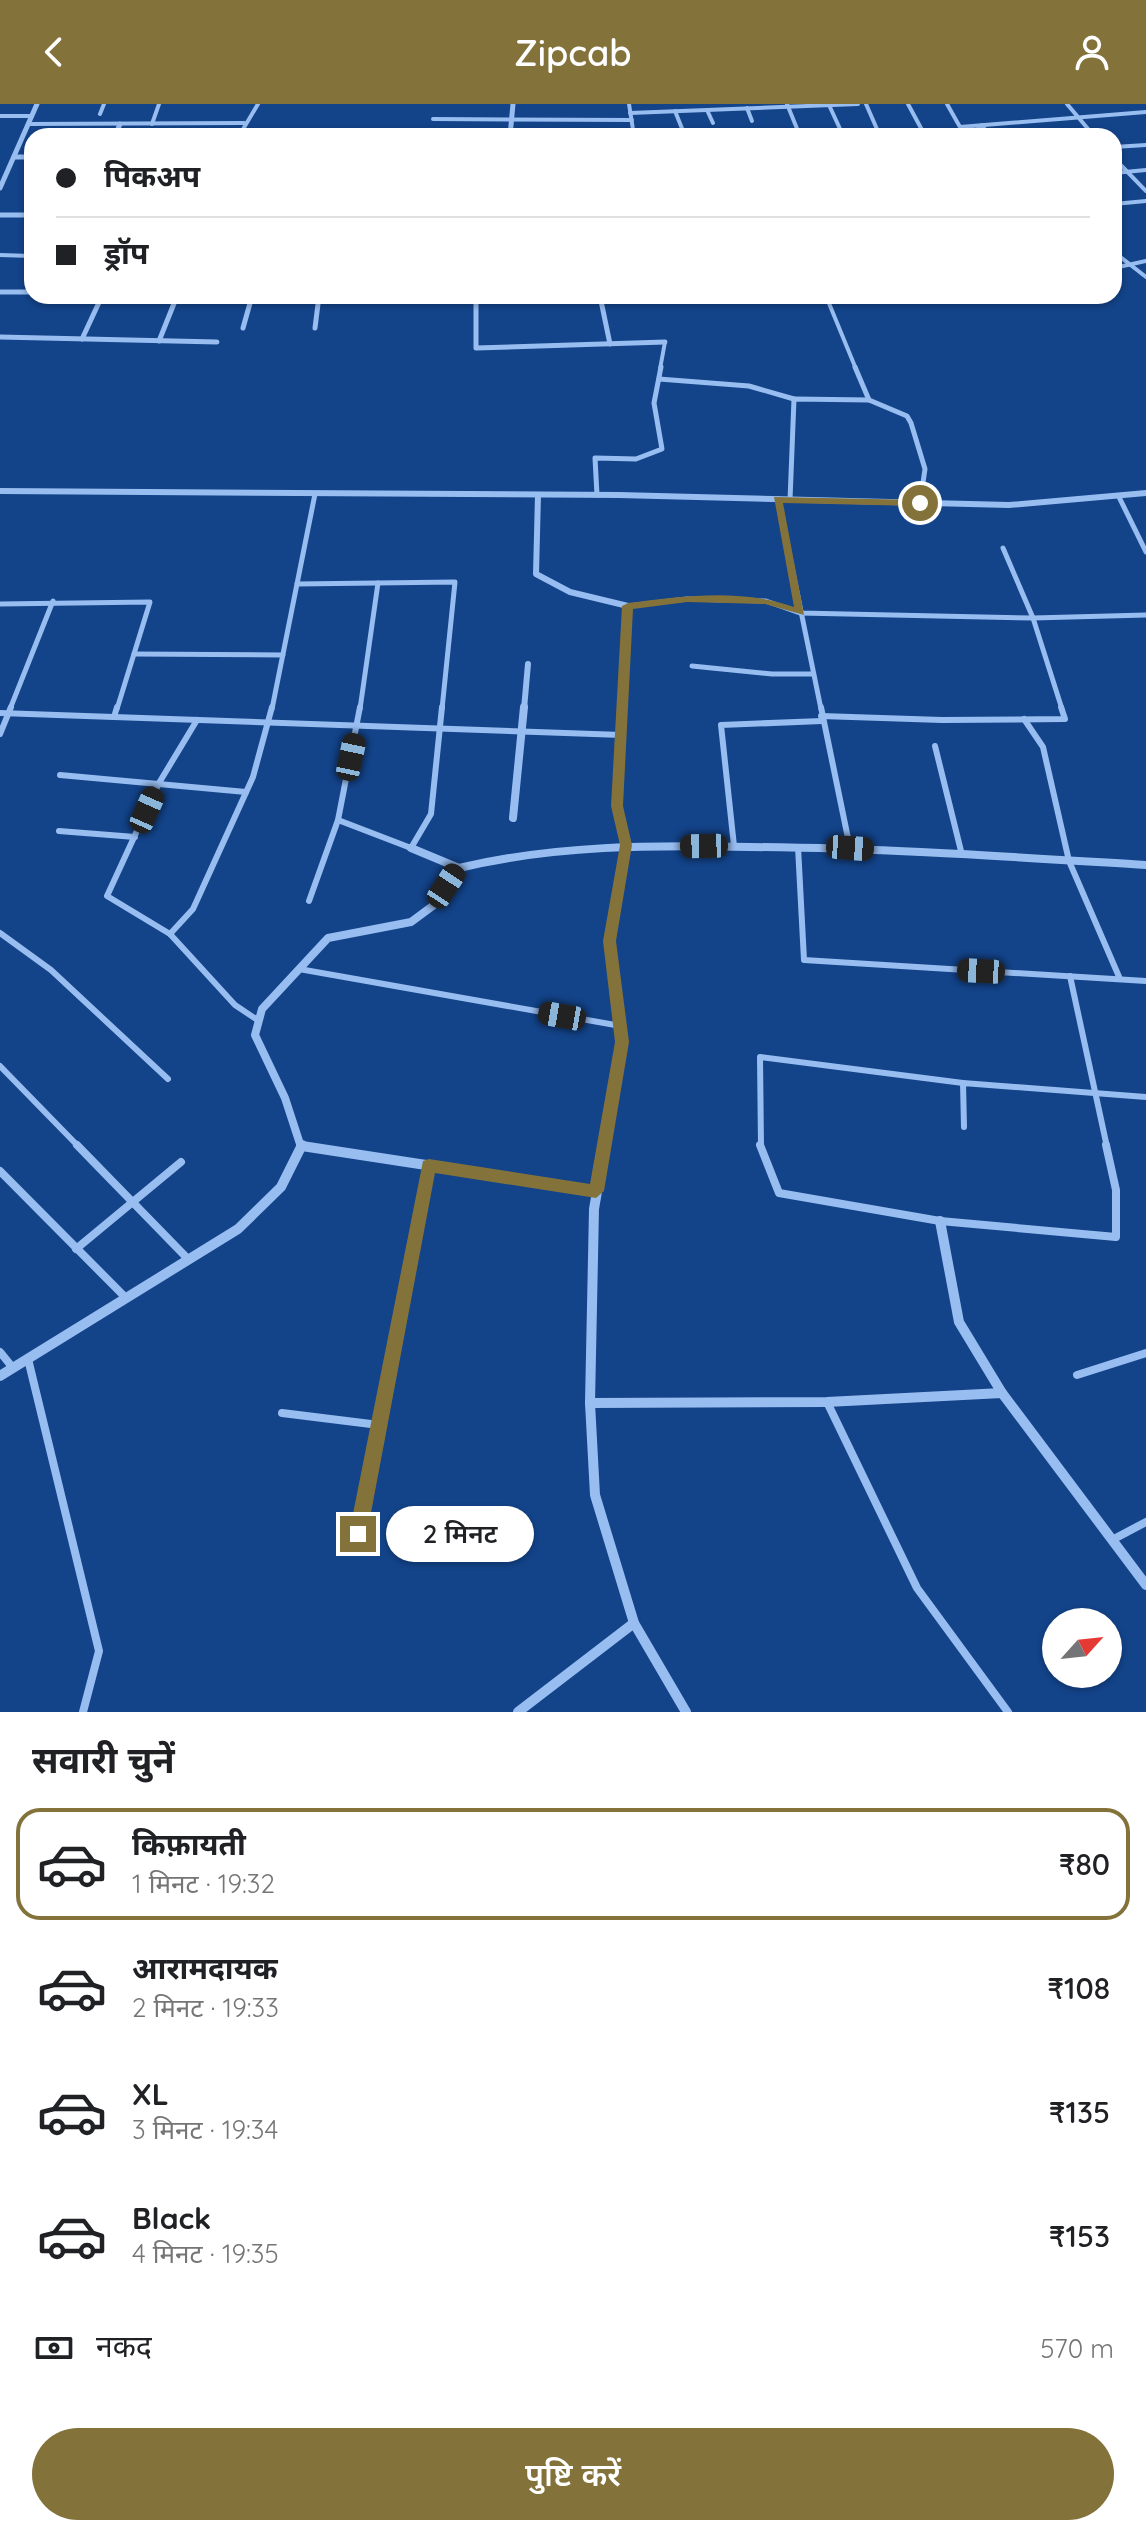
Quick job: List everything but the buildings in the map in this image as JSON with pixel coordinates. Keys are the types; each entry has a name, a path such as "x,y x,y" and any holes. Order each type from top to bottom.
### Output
{"street":[{"path":"26,128 37,104"},
{"path":"511,128 513,104"},
{"path":"118,128 120,124"},
{"path":"0,188 24,133"},
{"path":"14,157 24,157"},
{"path":"0,215 24,215"},
{"path":"0,292 24,292"},
{"path":"82,339 98,304"},
{"path":"159,341 174,304"},
{"path":"243,328 250,304"},
{"path":"315,328 318,304"},
{"path":"476,304 476,348 665,342"},
{"path":"602,304 610,344"},
{"path":"0,337 217,342"},
{"path":"1,493 597,495 1009,505 1146,493"},
{"path":"538,495 536,574 570,592 628,606 617,806 626,845 609,941 622,1042 596,1191 590,1403 595,1495 634,1623 686,1712"},
{"path":"513,818 528,664"},
{"path":"411,848 459,868 497,859 626,845 850,848 1146,865"},
{"path":"0,1376 238,1229 281,1187 302,1146 285,1098 255,1035 262,1009 328,938 411,922 434,905 459,868"},
{"path":"302,1146 596,1191"},
{"path":"940,1221 959,1322 1002,1393 1146,1585"},
{"path":"590,1403 827,1402 1002,1393"},
{"path":"518,1712 634,1623"}],"lane":[{"path":"100,114 104,104"},
{"path":"152,124 159,104"},
{"path":"242,128 258,104"},
{"path":"629,104 633,128"},
{"path":"630,113 858,104"},
{"path":"866,104 876,128"},
{"path":"908,104 921,128"},
{"path":"947,104 960,127 1146,112"},
{"path":"1067,104 1087,128"},
{"path":"788,105 797,128"},
{"path":"829,105 840,128"},
{"path":"747,108 752,121"},
{"path":"707,110 713,123"},
{"path":"675,111 682,128"},
{"path":"0,116 32,116"},
{"path":"433,119 632,120"},
{"path":"28,124 244,123"},
{"path":"978,128 982,125"},
{"path":"1122,146 1146,145"},
{"path":"1122,167 1146,191"},
{"path":"1122,172 1146,170"},
{"path":"1122,203 1146,201"},
{"path":"0,255 24,256"},
{"path":"1122,258 1146,277"},
{"path":"1122,266 1146,261"},
{"path":"829,304 869,400"},
{"path":"597,495 595,458 636,459 662,449 654,403 665,342"},
{"path":"659,379 745,384 787,394 794,399 869,400 907,416 925,469 920,503"},
{"path":"794,399 784,500 800,613 850,848"},
{"path":"170,934 193,909 246,792 269,722 315,494"},
{"path":"1119,497 1146,552"},
{"path":"734,846 721,725 821,719 1065,719 1033,618 1003,548"},
{"path":"297,584 455,582 431,814 411,848 338,820"},
{"path":"309,901 338,820 357,726 378,583"},
{"path":"628,606 687,599 766,601 800,613 1033,618 1146,615"},
{"path":"0,734 53,601"},
{"path":"0,604 150,602 114,717"},
{"path":"134,654 283,655"},
{"path":"692,666 772,674 811,672 813,678"},
{"path":"0,713 622,735"},
{"path":"1024,719 1043,747 1069,861 1120,979"},
{"path":"197,720 159,783 107,896 170,934 235,1005 259,1021"},
{"path":"935,746 962,855"},
{"path":"60,775 246,792"},
{"path":"59,831 135,837"},
{"path":"798,847 804,960 1146,981"},
{"path":"0,933 51,970 168,1079"},
{"path":"299,969 621,1026"},
{"path":"1070,976 1095,1093 1116,1190 1116,1237 940,1221 779,1193 760,1145 760,1057 963,1083 1095,1093 1146,1097"},
{"path":"0,1066 189,1260"},
{"path":"963,1083 964,1127"},
{"path":"76,1249 181,1162"},
{"path":"358,1534 429,1166"},
{"path":"0,1171 126,1298"},
{"path":"0,1352 13,1368"},
{"path":"1077,1375 1146,1353"},
{"path":"28,1359 99,1651 83,1712"},
{"path":"827,1402 917,1588 1008,1712"},
{"path":"282,1413 379,1425"},
{"path":"1112,1540 1146,1522"}],"route":[{"path":"358,1534 429,1166 596,1191 622,1042 609,941 626,845 617,806 628,606 687,599 766,601 800,613 778,499 920,503"}]}
